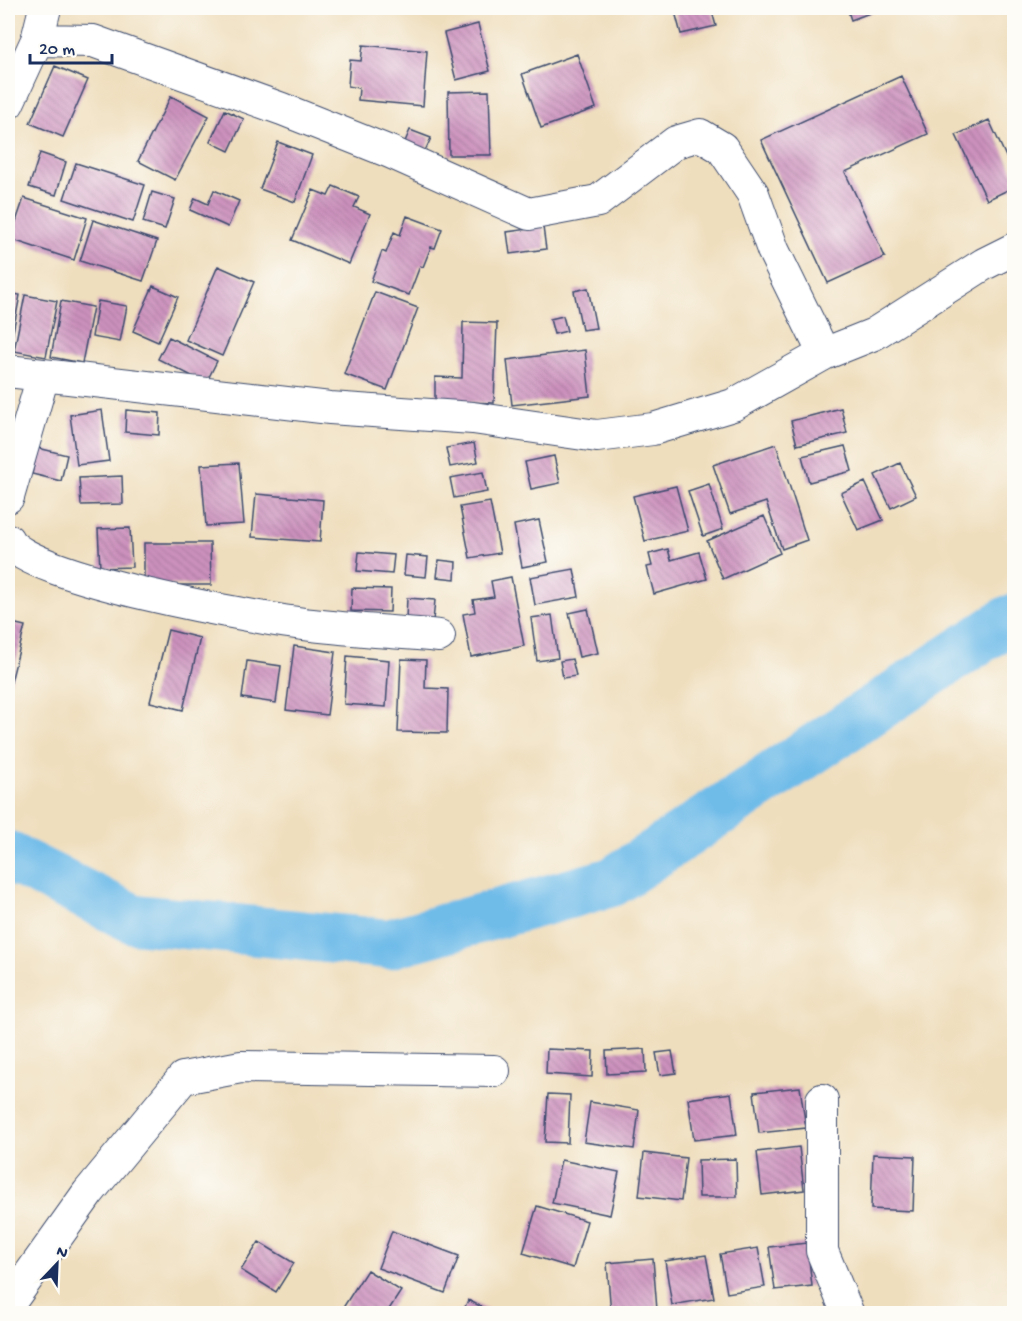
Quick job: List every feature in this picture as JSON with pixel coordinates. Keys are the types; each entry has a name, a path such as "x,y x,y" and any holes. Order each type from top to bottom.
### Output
{"street":[{"path":"8,103 37,40 45,8"},
{"path":"37,40 93,41 282,109 390,152 529,214 598,201 676,142 700,135 722,148 753,194 773,250 824,354"},
{"path":"8,371 319,407 472,418 597,436 653,429 733,405 824,354 873,334 984,264 1014,249"},
{"path":"8,497 43,376"},
{"path":"8,540 11,548 26,558 50,567 184,604 310,625 440,636"},
{"path":"8,1305 88,1193 183,1078 241,1067 494,1071"},
{"path":"822,1100 822,1251 848,1314"}],"building":[{"path":"674,8 711,8 716,26 681,34"},
{"path":"847,8 883,8 851,20"},
{"path":"478,24 490,71 456,80 444,33"},
{"path":"363,45 427,51 423,106 358,100 359,88 348,86 350,60 361,61"},
{"path":"577,54 596,108 541,128 522,74"},
{"path":"55,66 88,80 63,137 30,123"},
{"path":"901,76 928,134 845,172 885,257 828,283 761,140"},
{"path":"489,91 491,155 449,155 448,92"},
{"path":"171,96 209,116 175,180 138,161"},
{"path":"225,110 244,119 229,151 210,142"},
{"path":"989,120 1014,174 1014,187 987,200 956,135"},
{"path":"410,130 431,138 424,153 404,144"},
{"path":"278,142 312,155 295,202 260,189"},
{"path":"40,153 66,162 56,195 29,187"},
{"path":"76,163 145,185 133,222 64,199"},
{"path":"333,186 359,197 354,207 370,214 349,264 292,240 313,190 328,196"},
{"path":"214,190 239,201 228,227 190,210 195,198 208,204"},
{"path":"152,192 175,199 165,229 143,222"},
{"path":"24,198 87,218 74,260 10,239"},
{"path":"407,216 442,229 435,248 431,247 423,267 420,266 409,295 371,281 382,251 386,253 394,232 400,235"},
{"path":"93,220 157,241 143,281 80,261"},
{"path":"543,227 546,249 510,254 507,232"},
{"path":"218,266 254,282 222,356 186,340"},
{"path":"153,286 178,297 158,342 133,331"},
{"path":"588,288 596,328 582,330 574,291"},
{"path":"375,292 418,308 387,390 344,374"},
{"path":"8,293 20,295 9,353 8,353"},
{"path":"25,295 57,301 46,357 14,351"},
{"path":"61,301 93,307 82,363 51,357"},
{"path":"98,301 127,306 120,342 92,337"},
{"path":"563,316 567,331 554,334 550,319"},
{"path":"463,322 497,323 494,403 435,401 435,377 462,378"},
{"path":"169,337 217,361 206,383 158,359"},
{"path":"585,350 590,396 512,405 507,360"},
{"path":"841,408 847,433 797,445 791,421"},
{"path":"102,410 109,461 77,465 70,415"},
{"path":"126,410 160,413 159,435 125,432"},
{"path":"474,443 478,462 450,467 446,448"},
{"path":"776,444 807,540 782,549 766,502 730,514 713,465"},
{"path":"845,446 852,471 809,482 802,456"},
{"path":"38,448 67,455 61,481 32,474"},
{"path":"554,456 560,483 531,489 525,462"},
{"path":"239,463 244,524 206,526 201,465"},
{"path":"900,463 916,496 891,508 875,475"},
{"path":"483,472 487,492 454,498 450,478"},
{"path":"122,476 123,504 81,505 79,478"},
{"path":"865,482 883,520 858,530 841,493"},
{"path":"709,484 723,529 703,536 688,491"},
{"path":"676,486 688,531 645,541 633,496"},
{"path":"256,494 323,500 320,542 252,537"},
{"path":"490,502 500,553 470,558 460,507"},
{"path":"764,516 780,553 723,579 707,541"},
{"path":"539,520 548,562 522,567 514,525"},
{"path":"130,528 132,567 100,568 98,529"},
{"path":"144,543 210,543 211,585 144,585"},
{"path":"668,549 671,560 699,552 707,579 654,594 647,567 652,566 649,554"},
{"path":"359,552 394,555 392,574 357,571"},
{"path":"406,555 428,557 426,577 404,575"},
{"path":"439,560 456,562 455,579 437,577"},
{"path":"574,569 579,597 535,605 530,577"},
{"path":"511,577 524,646 471,657 463,614 475,612 473,600 494,597 491,581"},
{"path":"352,588 391,589 390,612 351,611"},
{"path":"407,598 435,600 433,621 406,619"},
{"path":"588,609 598,653 579,657 569,613"},
{"path":"552,615 558,658 537,661 531,618"},
{"path":"8,622 25,626 11,682 8,681"},
{"path":"168,630 200,638 183,710 150,702"},
{"path":"294,646 335,652 327,715 286,710"},
{"path":"347,656 389,660 386,707 344,704"},
{"path":"401,659 426,660 425,688 448,689 447,733 398,732"},
{"path":"572,659 576,676 563,678 560,661"},
{"path":"247,661 281,666 276,703 242,698"},
{"path":"547,1049 593,1051 592,1077 546,1074"},
{"path":"645,1049 646,1072 607,1074 606,1051"},
{"path":"672,1051 676,1073 660,1075 656,1053"},
{"path":"800,1087 806,1128 759,1133 754,1092"},
{"path":"731,1093 737,1135 694,1140 688,1099"},
{"path":"548,1094 570,1095 568,1143 545,1142"},
{"path":"590,1102 639,1110 634,1149 584,1142"},
{"path":"799,1147 804,1190 762,1195 757,1152"},
{"path":"644,1153 686,1158 681,1201 639,1196"},
{"path":"873,1154 915,1156 913,1211 871,1209"},
{"path":"736,1159 737,1197 699,1197 698,1160"},
{"path":"561,1160 619,1172 610,1215 552,1203"},
{"path":"537,1206 587,1221 573,1268 523,1253"},
{"path":"392,1231 459,1256 445,1293 378,1268"},
{"path":"259,1242 294,1263 276,1292 241,1270"},
{"path":"807,1243 812,1286 775,1290 769,1247"},
{"path":"758,1248 765,1287 727,1293 720,1254"},
{"path":"706,1255 714,1298 672,1305 665,1261"},
{"path":"653,1259 657,1310 611,1314 607,1263"},
{"path":"367,1270 401,1291 386,1314 339,1314"},
{"path":"468,1300 496,1314 462,1314"}],"waterway":[{"path":"8,856 134,919 388,944 612,882 1009,620 1014,619"}]}
